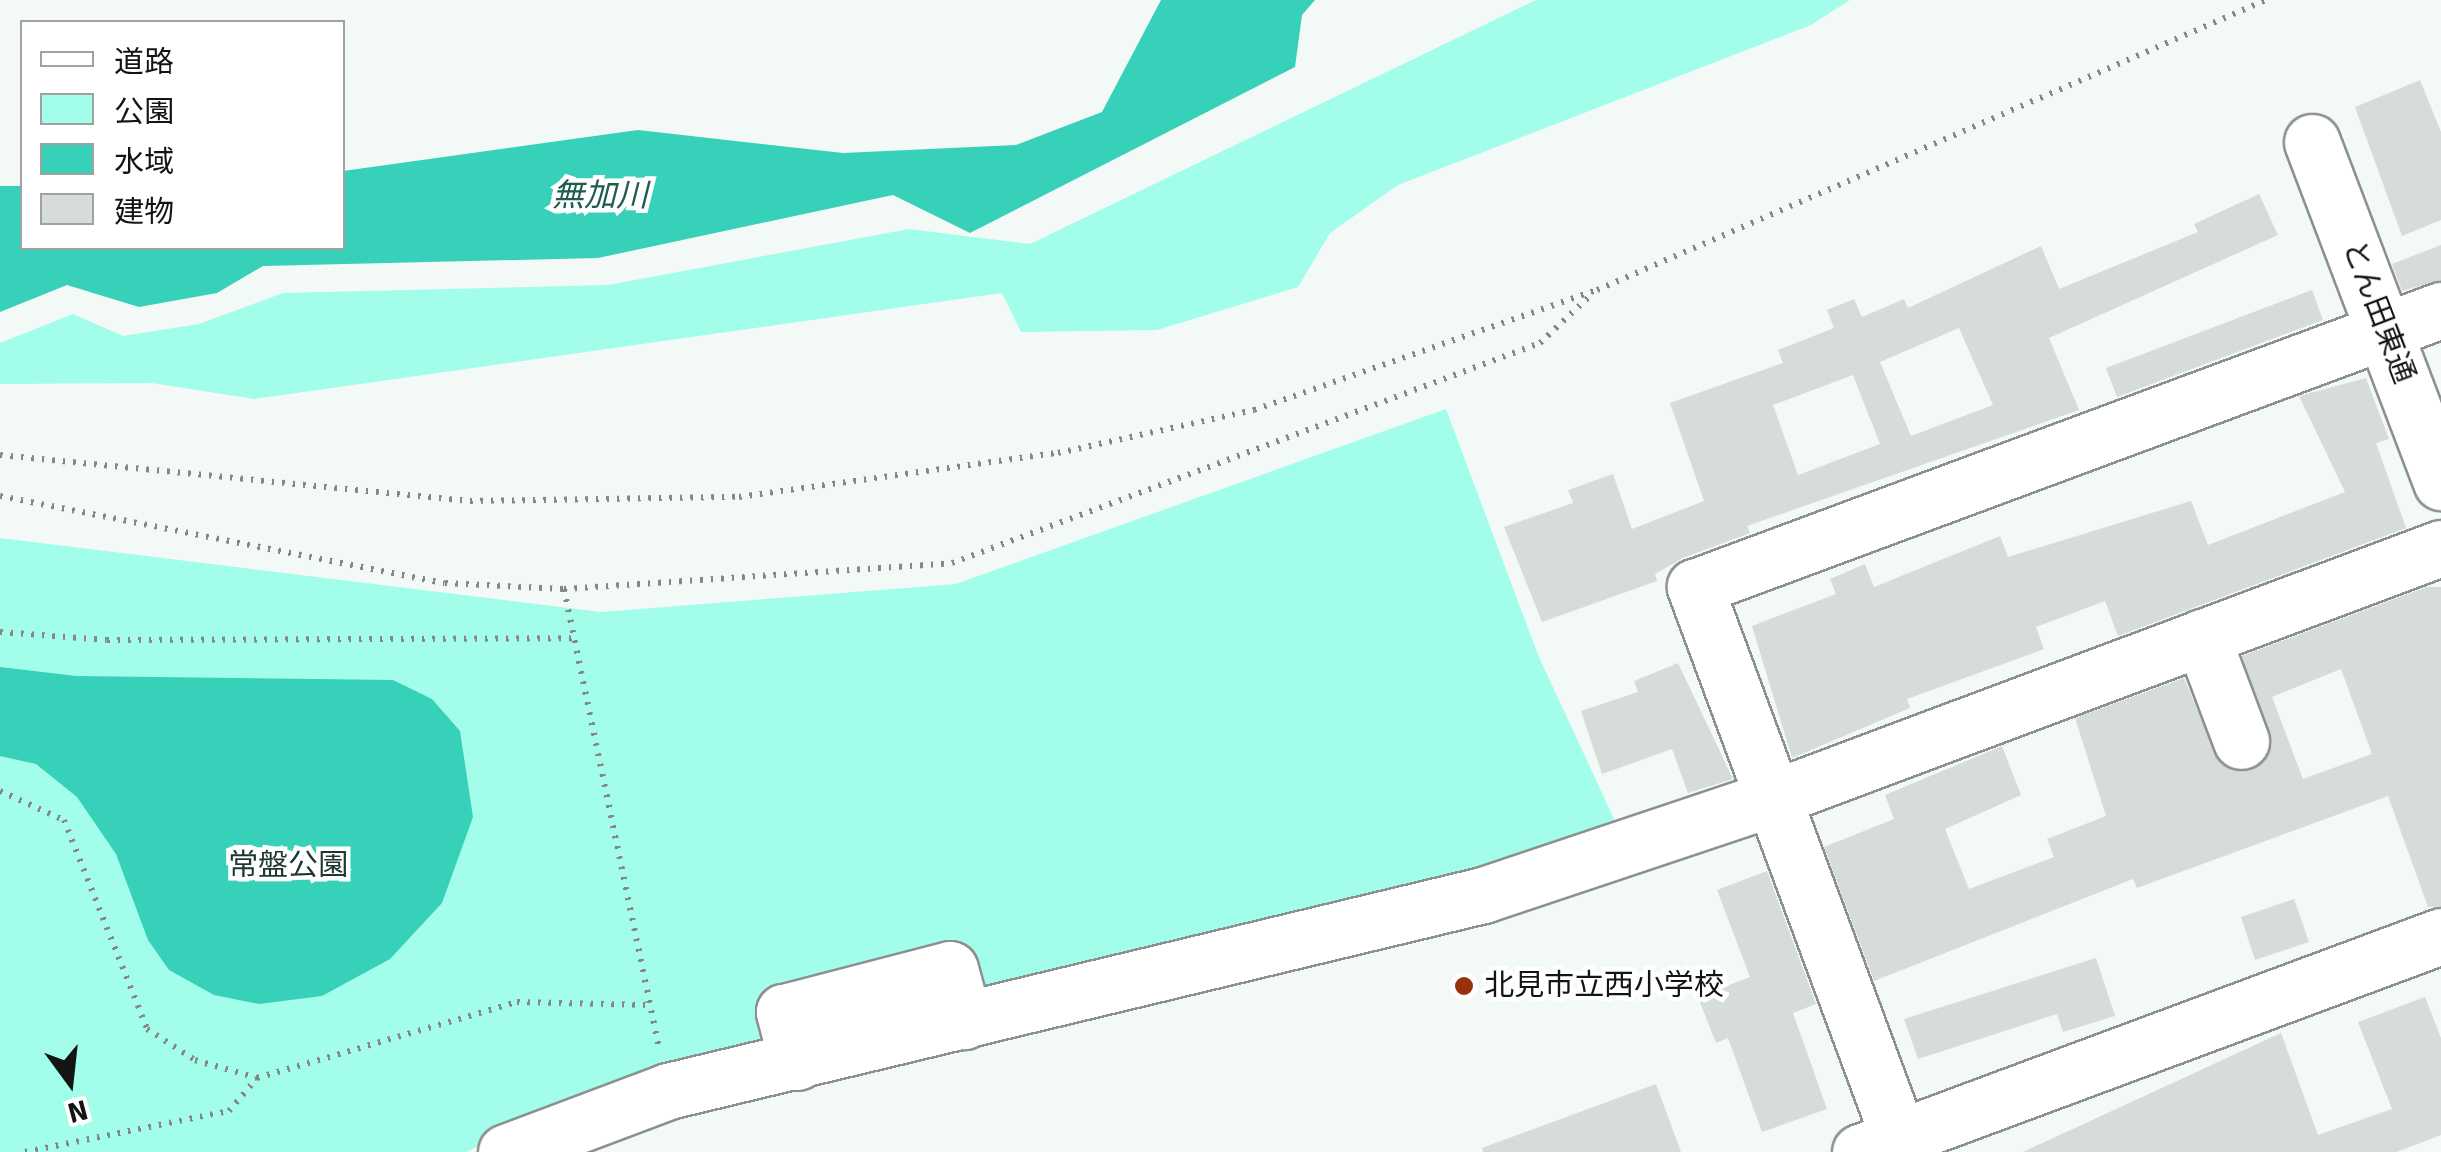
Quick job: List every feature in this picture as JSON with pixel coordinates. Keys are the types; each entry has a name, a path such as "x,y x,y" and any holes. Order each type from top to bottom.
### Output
{"street":[{"name":"とん田東通","path":"2312,142 2441,482"},
{"path":"2441,310 1694,587 1773,798 1879,1145 2441,936"},
{"path":"517,1150 592,1135 668,1091 1482,895 1773,798 2441,548"},
{"path":"2202,638 2241,741"}],"path":[{"path":"0,455 470,501 738,497 897,481 1254,410 1597,290 2266,0"},
{"path":"0,496 444,583 564,589 952,563 1540,344 1597,290"},
{"path":"564,589 668,1091"},
{"path":"0,632 107,640 574,638"},
{"path":"0,792 64,820 147,1030 195,1060 257,1078 517,1002 650,1005"},
{"path":"26,1152 229,1110 257,1078"}],"green space":[{"path":"1536,0 1850,0 1811,25 1398,185 1330,233 1298,287 1157,330 1021,332 1002,293 254,399 152,383 0,384 0,343 73,314 123,336 199,324 283,293 608,285 909,229 1030,244"},
{"name":"常盤公園","path":"1446,409 1538,655 1621,834 694,1067 664,1061 466,1152 0,1152 0,538 601,612 956,584"}],"water":[{"name":"無加川","path":"1161,0 1315,0 1302,15 1295,67 970,233 893,195 598,258 263,266 217,293 139,307 67,285 0,312 0,186 20,186 20,250 345,250 345,171 638,130 843,153 1016,145 1102,112"},
{"path":"0,667 76,676 393,680 432,699 460,731 473,817 442,903 390,959 322,996 259,1004 214,995 169,970 148,940 116,854 77,797 36,764 0,756"}],"building":[{"path":"2420,80 2441,132 2441,220 2402,236 2355,107"},
{"path":"2259,194 2278,235 2049,338 2079,410 1747,526 1750,533 1683,558 1655,574 1657,581 1542,622 1504,527 1573,503 1568,490 1613,474 1632,529 1704,501 1670,403 1783,363 1778,350 1834,328 1827,310 1854,299 1862,317 1904,299 1908,308 2041,246 2059,289 2198,232 2194,224","holes":["1959,328 1993,405 1911,436 1880,362","1853,375 1880,444 1798,475 1773,405"]},
{"path":"2441,245 2441,280 2402,291 2392,264"},
{"path":"2312,290 2323,320 2117,397 2106,368"},
{"path":"2366,378 2389,439 2376,443 2406,528 2118,636 2105,601 2036,627 2044,649 1907,699 1910,708 1792,758 1752,626 1836,594 1830,579 1865,564 1874,587 2000,536 2008,557 2191,501 2208,545 2345,492 2299,396"},
{"path":"2427,587 2441,587 2441,906 2428,907 2388,796 2137,888 2133,879 1874,981 1824,847 1894,819 1885,795 2002,746 2021,795 1945,829 1969,889 2054,857 2047,839 2106,816 2075,718 2184,678 2220,764 2251,770 2272,745 2242,656","holes":["2341,669 2372,754 2303,779 2272,697"]},
{"path":"1678,663 1733,779 1688,793 1672,749 1602,774 1581,711 1638,692 1634,681"},
{"path":"1767,871 1816,1004 1793,1013 1827,1109 1762,1132 1728,1038 1716,1043 1698,997 1750,977 1717,890"},
{"path":"2294,899 2309,942 2255,960 2241,917"},
{"path":"2096,958 2115,1016 2063,1032 2057,1014 1918,1059 1904,1019"},
{"path":"2425,997 2441,1038 2441,1135 2397,1152 2023,1152 2281,1033 2318,1135 2392,1109 2358,1022"},
{"path":"1656,1084 1681,1152 1483,1152 1482,1148"}],"place":[{"name":"北見市立西小学校","path":"1464,986"}]}
